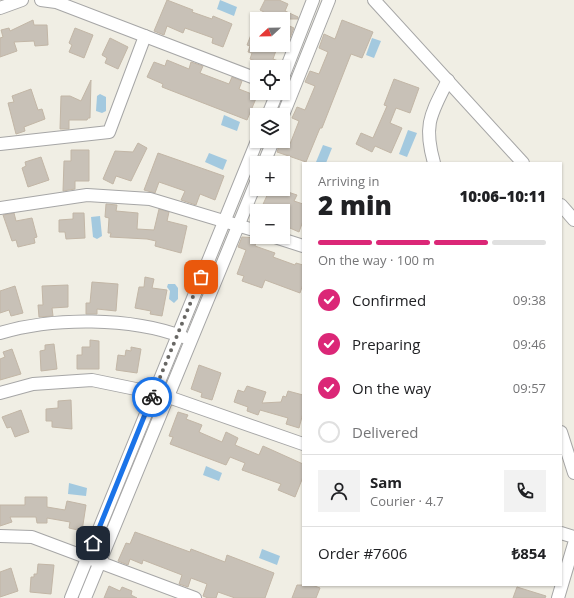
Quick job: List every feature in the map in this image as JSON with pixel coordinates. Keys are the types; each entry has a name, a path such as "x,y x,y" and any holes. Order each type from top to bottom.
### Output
{"street":[{"path":"0,8 22,0"},
{"path":"41,0 80,5 145,36 250,76"},
{"path":"290,60 313,0"},
{"path":"290,87 329,0"},
{"path":"374,0 522,162"},
{"path":"0,144 109,132 145,36"},
{"path":"434,162 428,135 430,119 448,80"},
{"path":"71,598 254,148"},
{"path":"0,208 87,195 150,198 250,229"},
{"path":"85,598 251,196"},
{"path":"562,206 574,220"},
{"path":"290,242 302,246"},
{"path":"0,333 16,328 73,322 130,324 192,340"},
{"path":"0,393 33,384 92,380 168,397 302,444"},
{"path":"562,435 574,473"},
{"path":"562,533 574,537"},
{"path":"0,536 32,537 196,598"},
{"path":"562,584 574,544"},
{"path":"558,598 562,586"}],"water":[{"path":"220,0 237,7 234,16 217,9"},
{"path":"372,38 381,41 374,58 366,55"},
{"path":"100,94 106,97 106,111 102,113 96,111 97,96"},
{"path":"224,115 240,122 237,131 221,125"},
{"path":"408,130 417,133 407,157 399,154"},
{"path":"323,145 332,148 326,162 316,162"},
{"path":"209,153 227,160 223,170 205,162"},
{"path":"100,216 102,236 97,239 93,237 91,217"},
{"path":"168,284 175,284 178,288 178,299 174,303 169,299 170,291 167,287"},
{"path":"206,466 222,473 219,481 203,475"},
{"path":"69,483 87,488 86,496 68,494"},
{"path":"262,549 280,556 277,565 259,558"}],"building":[{"path":"167,0 193,10 192,12 212,19 213,16 232,24 223,47 212,43 213,38 185,28 183,33 167,26 164,35 154,31"},
{"path":"265,0 279,0 288,4 285,11 287,12 264,12 260,10"},
{"path":"290,13 298,17 298,19 290,19"},
{"path":"33,20 34,25 47,25 48,45 35,46 34,41 14,42 17,51 0,57 0,38 3,37 1,30 9,28 10,31"},
{"path":"342,20 373,32 362,58 351,54 322,128 320,128 306,162 277,152 278,148 290,148 290,144 299,121 292,118 297,107 305,110 315,86 305,82 310,71 319,74 328,52 319,48 324,34 335,39"},
{"path":"290,26 294,28 290,38"},
{"path":"75,28 93,35 84,58 69,52 72,45 69,43"},
{"path":"250,37 250,46 247,45"},
{"path":"110,38 128,47 118,69 105,63 107,58 102,55"},
{"path":"250,46 250,52 276,52 273,59 276,60 253,60 250,59 252,53 248,52"},
{"path":"167,60 189,69 191,62 203,66 200,73 229,84 232,77 242,81 239,89 250,93 250,100 255,100 252,108 250,108 247,120 162,87 163,84 147,77 154,62 165,66"},
{"path":"394,79 419,88 410,113 396,108 390,123 402,128 391,153 375,146 372,152 356,144 361,133 373,138 387,106 384,105"},
{"path":"91,80 90,118 87,120 69,120 69,129 60,129 61,96 70,96 81,101"},
{"path":"31,89 38,110 42,109 45,119 24,127 25,131 16,134 8,103 14,102 12,96"},
{"path":"138,143 147,148 131,181 116,176 113,184 103,179 115,151 133,152"},
{"path":"71,150 89,150 89,181 75,181 75,189 63,191 64,161 71,161"},
{"path":"158,153 224,176 215,200 200,194 196,205 181,200 185,191 159,182 155,193 144,190"},
{"path":"41,157 49,180 28,187 22,168 26,166 25,162"},
{"path":"290,193 297,195 294,201 302,204 302,224 299,232 290,228 290,204 263,204 267,196 290,196"},
{"path":"106,204 117,205 116,211 138,213 137,229 154,230 159,209 169,212 167,221 187,226 181,253 155,246 156,241 147,239 110,237 111,233 108,233 109,218 105,217"},
{"path":"14,213 16,221 32,218 37,237 34,238 35,243 18,247 16,240 12,241 3,215"},
{"path":"73,213 84,213 85,238 66,239 65,232 59,232 59,220 73,219"},
{"path":"242,237 250,238 250,244 256,244 255,246 275,253 273,257 295,265 296,263 302,265 302,287 300,293 265,280 262,288 242,281 244,276 237,274 246,250 238,247"},
{"path":"145,277 154,279 152,288 167,290 162,316 150,314 151,311 135,308 139,287 144,287"},
{"path":"92,282 118,284 116,311 97,309 97,314 86,314 86,303 90,303"},
{"path":"68,285 68,307 52,308 53,316 39,317 38,305 43,305 42,286"},
{"path":"15,286 23,313 11,316 9,310 0,313 0,291"},
{"path":"90,340 99,341 99,369 77,369 77,355 82,355 82,347 90,347"},
{"path":"54,344 57,369 41,371 40,351 45,350 45,345"},
{"path":"131,347 141,349 137,373 116,370 118,355 125,356 126,350 131,351"},
{"path":"12,349 21,374 0,380 0,359 5,357 3,352"},
{"path":"199,365 221,373 212,400 201,397 202,393 191,389"},
{"path":"247,386 266,392 262,403 281,402 283,396 286,397 288,391 302,395 302,417 299,428 286,424 288,418 260,410 258,415 247,411 248,407 234,402 238,390 244,392"},
{"path":"71,400 72,429 52,427 52,421 46,421 46,409 58,408 58,401"},
{"path":"21,410 29,432 15,437 11,427 7,428 2,417"},
{"path":"178,412 188,415 186,419 202,425 199,432 222,442 226,432 238,438 235,445 259,455 263,446 302,464 302,480 295,497 278,490 281,484 242,470 245,463 230,457 226,465 170,444 173,437 169,436"},
{"path":"25,497 47,497 47,507 65,510 67,501 86,505 82,531 69,528 70,522 47,518 47,523 37,523 36,517 10,517 12,522 0,526 0,505 25,505"},
{"path":"135,532 190,552 191,549 225,562 227,555 274,573 265,598 235,598 218,592 216,598 208,598 203,596 207,584 191,578 188,587 179,584 182,575 143,560 142,564 130,559 128,565 118,561 126,543 130,544"},
{"path":"38,564 54,565 51,594 30,592 31,577 34,577 34,574 37,574"},
{"path":"11,568 18,591 0,597 0,572"},
{"path":"297,585 315,586 320,588 316,598 292,598"},
{"path":"109,586 120,591 122,587 132,591 131,595 137,598 104,598"},
{"path":"517,587 546,596 545,598 513,598"}],"way so far":[{"path":"152,397 201,277"}],"route":[{"path":"93,543 152,397"}]}
